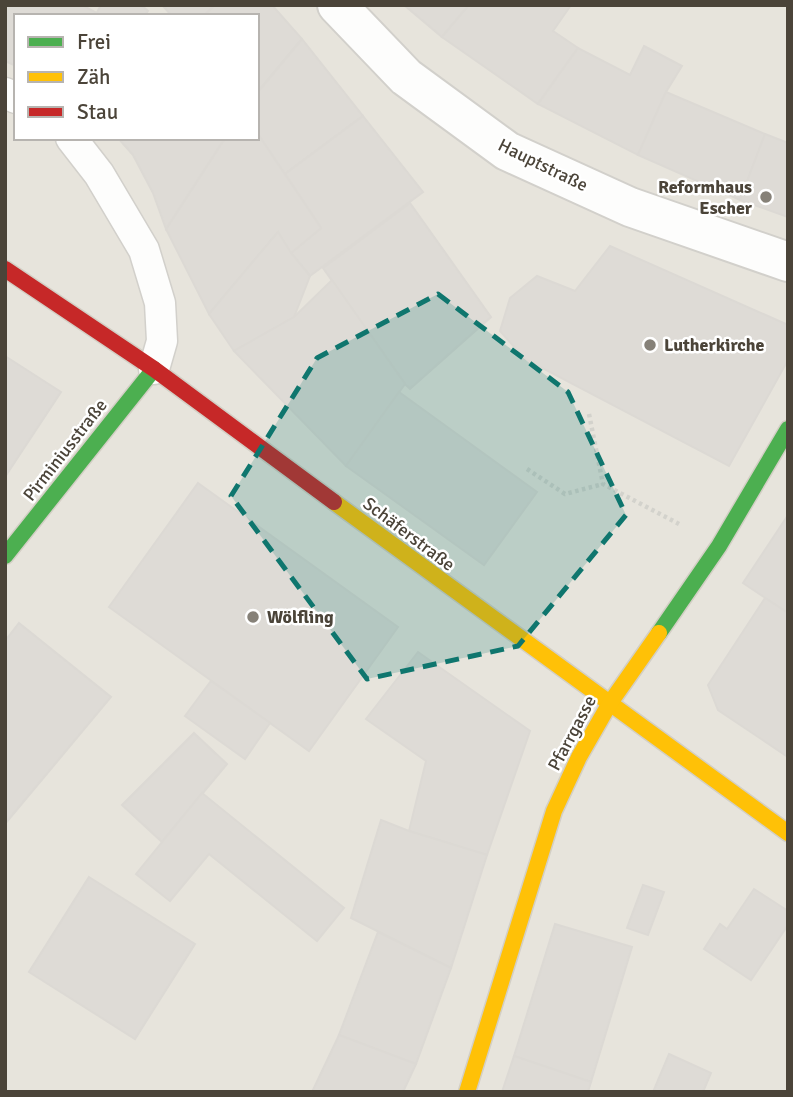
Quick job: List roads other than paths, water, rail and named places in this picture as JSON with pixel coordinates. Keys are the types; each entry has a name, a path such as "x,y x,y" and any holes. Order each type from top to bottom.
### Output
{"street":[{"name":"Hauptstraße","path":"337,5 406,78 507,151 630,207 788,262"},
{"name":"Schäferstraße","path":"5,269 154,369 788,833"},
{"name":"Pirminiusstraße","path":"5,556 154,369"},
{"name":"Pfarrgasse","path":"467,1092 554,811 579,757 610,704 719,546 788,429"}],"lane":[{"path":"73,140 99,174 144,250 160,303 162,341 154,369"}],"place":[{"name":"Reformhaus Escher","path":"766,197"},
{"name":"Lutherkirche","path":"650,345"},
{"name":"Wölfling","path":"253,617"}]}
